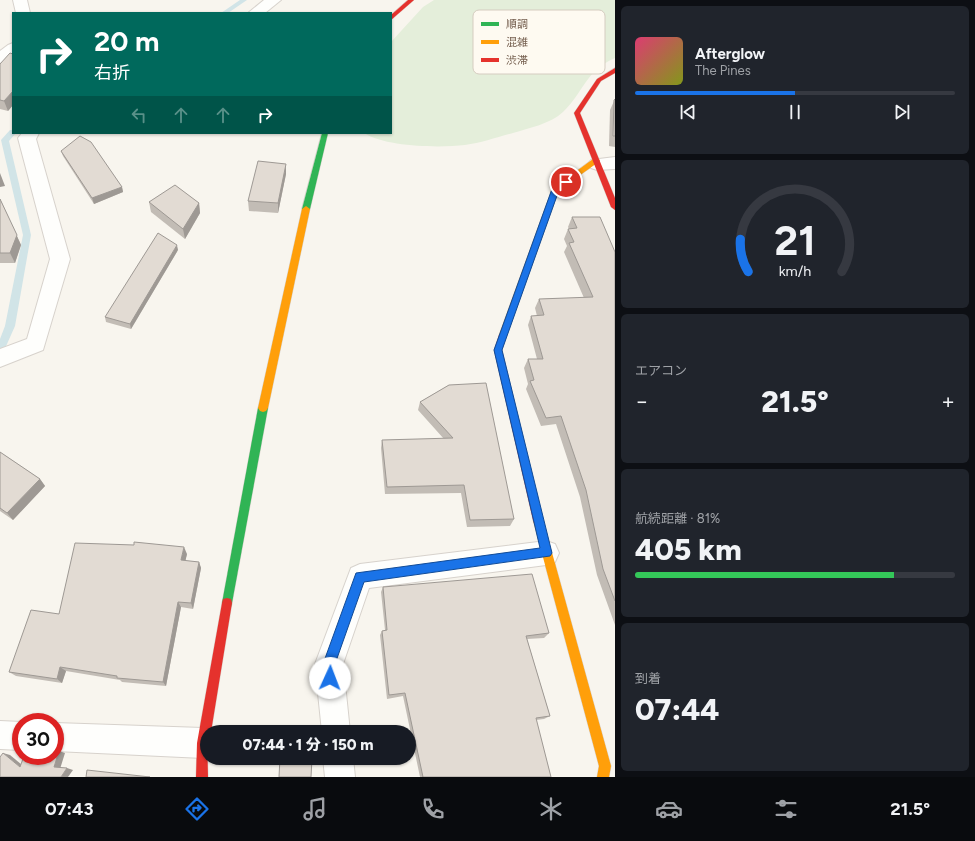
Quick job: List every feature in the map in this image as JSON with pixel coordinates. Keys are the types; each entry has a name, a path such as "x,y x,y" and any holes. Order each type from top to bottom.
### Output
{"street":[{"path":"20,0 23,12"},
{"path":"257,12 274,0"},
{"path":"392,17 411,0"},
{"path":"0,58 12,49"},
{"path":"615,70 600,80 577,113 615,207"},
{"path":"9,354 36,344 60,259 27,138 30,134"},
{"path":"206,725 241,519 301,224 326,134"},
{"path":"603,777 605,766 546,553 498,350 556,189 596,163 615,163"},
{"path":"335,725 329,664 360,577 546,553"},
{"path":"0,735 12,736"},
{"path":"64,737 200,743"},
{"path":"202,765 202,777"},
{"path":"339,765 340,777"}],"green space":[{"path":"434,0 615,0 615,58 605,63 605,10 473,10 473,74 593,74 563,112 552,120 539,125 471,144 454,146 399,144 374,138 366,134 392,134 392,41 423,7"}],"building":[{"path":"10,53 12,54 12,92 4,101 0,100 0,64"},
{"path":"615,99 615,136 613,136 614,100"},
{"path":"80,136 91,142 122,187 92,198 61,151"},
{"path":"258,161 286,164 278,203 248,201"},
{"path":"175,185 199,203 183,229 149,202"},
{"path":"0,199 17,235 10,253 0,253"},
{"path":"572,217 600,217 615,252 615,601 603,569 586,490 561,416 546,418 530,381 534,380 528,359 543,359 531,316 544,315 539,299 593,297 569,243 574,242 568,229 577,228"},
{"path":"158,233 177,245 130,324 105,317"},
{"path":"486,383 514,519 470,520 464,485 387,487 382,440 453,438 420,402 449,385"},
{"path":"0,452 40,479 7,513 0,508"},
{"path":"134,542 184,547 181,560 199,562 191,603 178,602 163,682 117,678 117,676 60,667 57,679 9,672 31,610 59,614 75,543 134,545"},
{"path":"532,574 549,633 526,636 550,716 536,718 551,777 423,777 416,744 416,725 412,725 405,693 389,695 382,631 387,630 383,587"},
{"path":"3,753 12,760 12,765 18,765 20,767 21,765 55,765 54,767 67,768 61,777 0,777 0,757"},
{"path":"280,765 312,765 311,777 279,777"},
{"path":"87,770 150,777 86,777"}],"waterway":[{"path":"226,12 244,0"},
{"path":"0,350 10,326 27,235 5,140 12,133"}],"traffic: fast":[{"path":"306,209 325,134"},
{"path":"227,603 263,408"}],"traffic: slow":[{"path":"503,335 556,189 596,161"},
{"path":"263,408 306,209"},
{"path":"538,520 605,766 603,777"}],"traffic: jam":[{"path":"392,17 411,0"},
{"path":"615,70 599,80 577,113 615,207"},
{"path":"503,335 498,350 538,520"},
{"path":"202,777 203,743 227,603"}],"route":[{"path":"330,678 329,664 360,577 546,553 498,350 556,189 566,182"}]}
